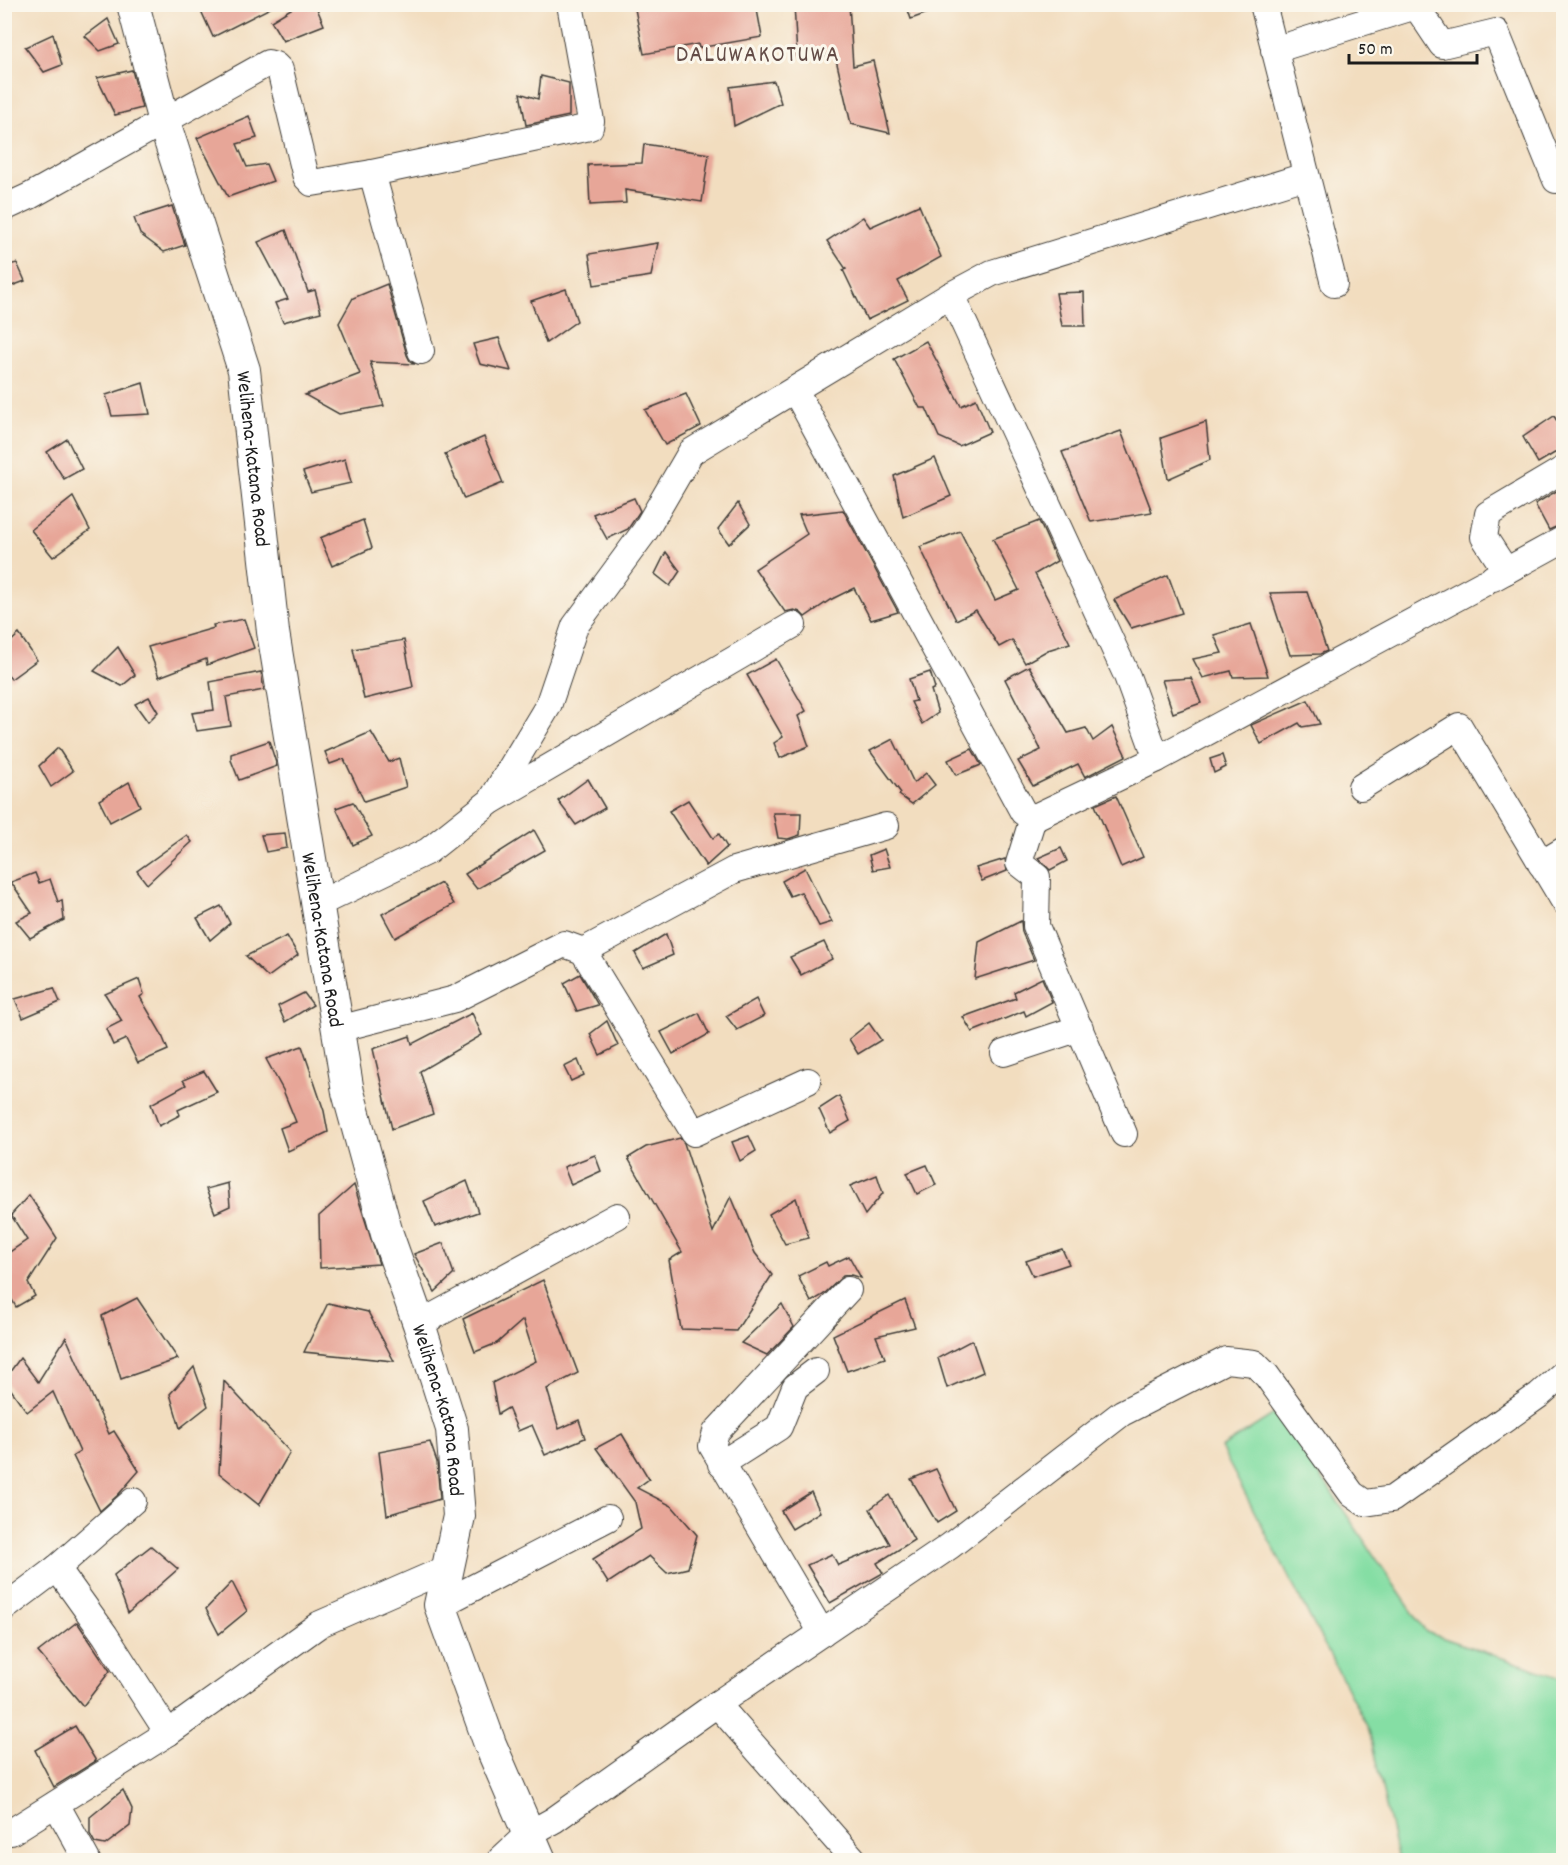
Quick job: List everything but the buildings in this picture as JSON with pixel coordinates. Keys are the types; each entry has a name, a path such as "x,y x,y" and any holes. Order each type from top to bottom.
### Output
{"main road":[{"name":"Welihena-Katana Road","path":"134,4 164,122 244,370 273,632 351,1103 387,1234 419,1324 452,1429 459,1516 440,1605"},
{"path":"440,1605 490,1744 534,1848"}],"street":[{"path":"4,208 268,63 280,70 306,177 312,183 372,173 590,127 591,121 570,4"},
{"path":"1263,4 1334,284"},
{"path":"1274,50 1416,6 1442,45 1496,32 1556,180"},
{"path":"372,173 421,351"},
{"path":"491,801 548,706 575,626 645,531 691,452 951,295 992,273 1305,176"},
{"path":"951,295 1127,676 1157,759"},
{"path":"795,390 1023,812 1033,818"},
{"path":"1506,571 1484,537 1488,513 1563,469"},
{"path":"1124,1134 1036,926 1037,878 1019,863 1033,818 1157,759 1563,539"},
{"path":"318,904 428,851 491,801 793,625"},
{"path":"1360,787 1458,726 1563,901"},
{"path":"584,951 734,870 886,826"},
{"path":"1541,864 1563,850"},
{"path":"338,1029 455,999 564,944 584,951 694,1133 808,1081"},
{"path":"1004,1053 1080,1028"},
{"path":"419,1324 617,1216"},
{"path":"822,1633 712,1446 716,1432 848,1290"},
{"path":"500,1860 534,1848 554,1820 717,1704 950,1546 1122,1413 1226,1360 1254,1362 1267,1376 1352,1494 1365,1503 1392,1499 1539,1395 1563,1373"},
{"path":"721,1464 779,1427 795,1387 816,1371"},
{"path":"4,1608 57,1568 133,1501"},
{"path":"440,1605 608,1518"},
{"path":"57,1568 105,1635 168,1733"},
{"path":"11,1832 168,1733 320,1624 448,1569"},
{"path":"717,1704 854,1860"},
{"path":"56,1804 87,1860"}],"green space":[{"path":"1277,1412 1426,1632 1563,1677 1563,1860 1398,1860 1369,1730 1221,1448"}],"district":[{"name":"DALUWAKOTUWA","path":"758,53"}]}
